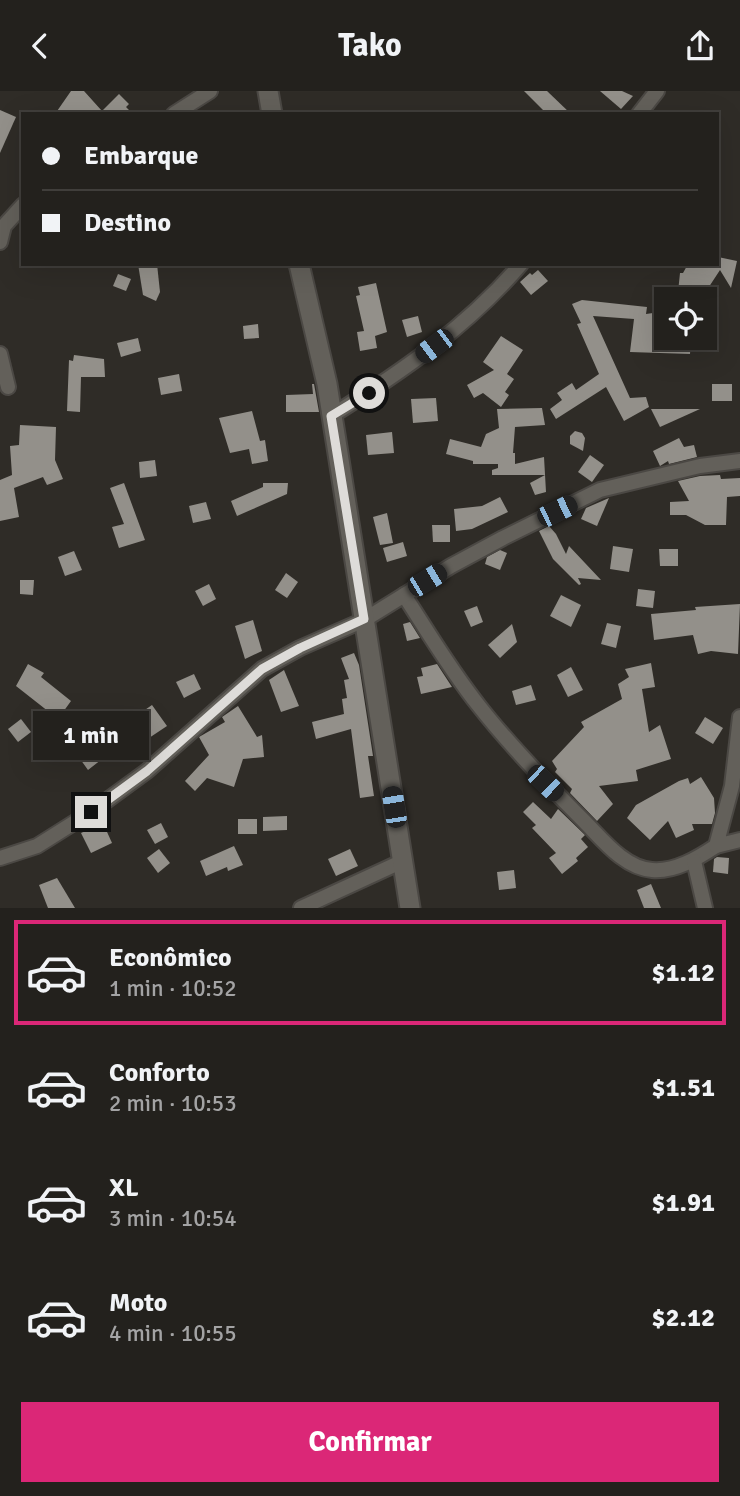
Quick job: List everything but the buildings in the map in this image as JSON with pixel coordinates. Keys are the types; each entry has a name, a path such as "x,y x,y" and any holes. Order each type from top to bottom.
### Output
{"street":[{"path":"177,112 210,91"},
{"path":"268,91 272,112"},
{"path":"641,112 657,91"},
{"path":"0,242 4,226 21,207"},
{"path":"299,266 327,384 410,908"},
{"path":"331,416 388,381 434,346 489,300 519,266"},
{"path":"0,353 8,387"},
{"path":"0,858 37,846 91,812 147,771 262,669 300,648 364,619 503,538 600,491 700,466 740,461"},
{"path":"404,595 460,681 494,725 545,783 613,850 630,863 652,870 694,861 716,845 740,840"},
{"path":"716,845 732,786 740,717"},
{"path":"301,908 403,861"},
{"path":"694,861 705,908"}],"route":[{"path":"91,812 147,771 262,669 300,648 364,619 331,416 369,393"}]}
